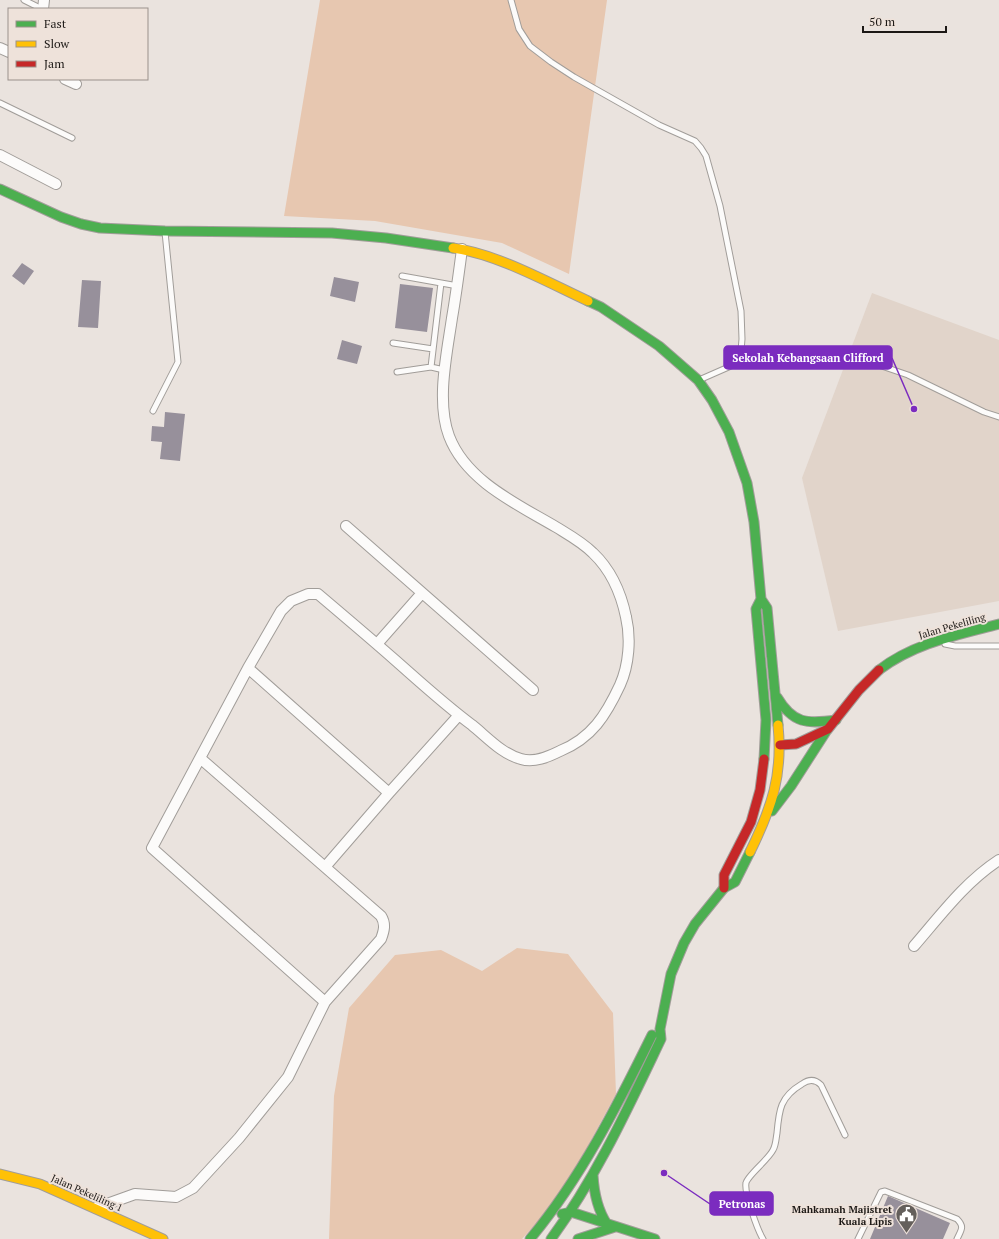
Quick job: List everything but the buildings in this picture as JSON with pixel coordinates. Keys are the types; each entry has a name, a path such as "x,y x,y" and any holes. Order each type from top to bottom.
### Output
{"street":[{"path":"67,80 76,84"},
{"path":"0,155 56,184"},
{"path":"0,189 61,217 81,224 100,228 165,231 332,233 386,238 462,249 506,263 601,307 659,346 698,380 712,400 728,432 747,483 754,522 761,599 767,608 780,745 775,789 764,824 735,882 724,888 696,924 684,943 671,974 660,1029 661,1039 634,1096 593,1175 572,1212 551,1239"},
{"path":"324,1002 152,848 248,668 281,611 291,601 308,594 318,594 459,716 507,753 523,760 533,761 569,748 584,738 600,721 612,703 624,677 628,650 628,624 623,602 616,584 606,567 594,553 578,540 500,494 466,464 449,435 443,401 444,370 458,286 462,249"},
{"path":"346,526 533,690"},
{"path":"377,644 422,593"},
{"path":"724,888 724,875 751,822 760,790 764,764 766,720 756,609 761,599"},
{"name":"Jalan Pekeliling","path":"780,745 796,744 828,730 859,690 874,674 891,661 932,642 999,624"},
{"path":"248,668 389,793"},
{"path":"776,696 788,713 799,719 804,721 820,722 836,720"},
{"path":"325,868 389,793 459,716"},
{"path":"766,720 780,745"},
{"path":"764,824 792,786 828,730"},
{"path":"764,764 780,745"},
{"path":"96,1208 135,1194 176,1197 193,1188 239,1138 288,1077 324,1002 381,939 384,932 384,920 381,916 200,758"},
{"path":"914,946 943,911 974,879 999,860"},
{"path":"530,1239 572,1182 612,1114 653,1033 660,1029"},
{"name":"Jalan Pekeliling 1","path":"0,1174 40,1184 163,1239"},
{"path":"593,1175 596,1202 604,1219 626,1235 655,1239"},
{"path":"572,1182 572,1212"},
{"path":"541,1226 557,1215 572,1212 611,1225"},
{"path":"578,1239 611,1225"}],"lane":[{"path":"24,0 40,8"},
{"path":"511,0 519,30 530,46 574,77 659,125 695,141 701,148 706,156 720,206 741,311 742,339 740,362"},
{"path":"0,103 72,138"},
{"path":"153,411 178,362 165,231"},
{"path":"402,276 458,286"},
{"path":"431,367 441,283"},
{"path":"393,343 433,349"},
{"path":"698,380 740,362 828,360 870,362 908,375 984,412 999,417"},
{"path":"397,372 431,367 444,370"},
{"path":"932,642 955,646 999,646"},
{"path":"763,1239 756,1225 746,1184 748,1179 763,1164 774,1149 779,1113 782,1104 796,1087 811,1080 816,1080 821,1085 845,1135"},
{"path":"858,1239 881,1192 886,1191 957,1218 962,1227 957,1239"}],"shaded area":[{"path":"320,0 607,0 569,274 502,243 375,221 284,216"},
{"path":"872,293 999,340 999,601 838,631 802,478"},
{"path":"517,948 568,954 613,1013 616,1094 575,1170 551,1207 522,1239 329,1239 334,1096 349,1008 395,955 441,950 482,971"}],"traffic: fast":[{"path":"0,189 61,217 81,224 100,228 165,231 332,233 386,238 453,248"},
{"path":"588,301 601,307 659,346 698,380 712,400 729,432 747,483 754,522 761,599 756,609 766,720 764,759"},
{"path":"761,599 767,608 778,725"},
{"path":"879,670 892,661 921,646 952,636 999,624"},
{"path":"777,697 789,713 802,720 809,722 836,720"},
{"path":"772,811 791,786 827,730"},
{"path":"551,1239 583,1192 597,1167 624,1117 661,1039 660,1029 671,974 684,943 695,924 724,888 735,882 750,852"},
{"path":"530,1239 566,1191 597,1141 652,1035"},
{"path":"593,1175 597,1201 607,1224"},
{"path":"562,1214 571,1212 655,1239"},
{"path":"578,1239 615,1227"}],"traffic: slow":[{"path":"453,248 470,251 504,262 588,301"},
{"path":"750,852 758,836 774,790 779,760 778,725"},
{"path":"0,1174 40,1184 163,1239"}],"traffic: jam":[{"path":"780,745 796,744 828,729 859,690 879,670"},
{"path":"724,888 724,875 751,822 760,790 764,759"}],"place":[{"name":"Sekolah Kebangsaan Clifford","path":"914,409"},
{"name":"Petronas","path":"664,1173"},
{"name":"Mahkamah Majistret Kuala Lipis","path":"907,1234"}]}
